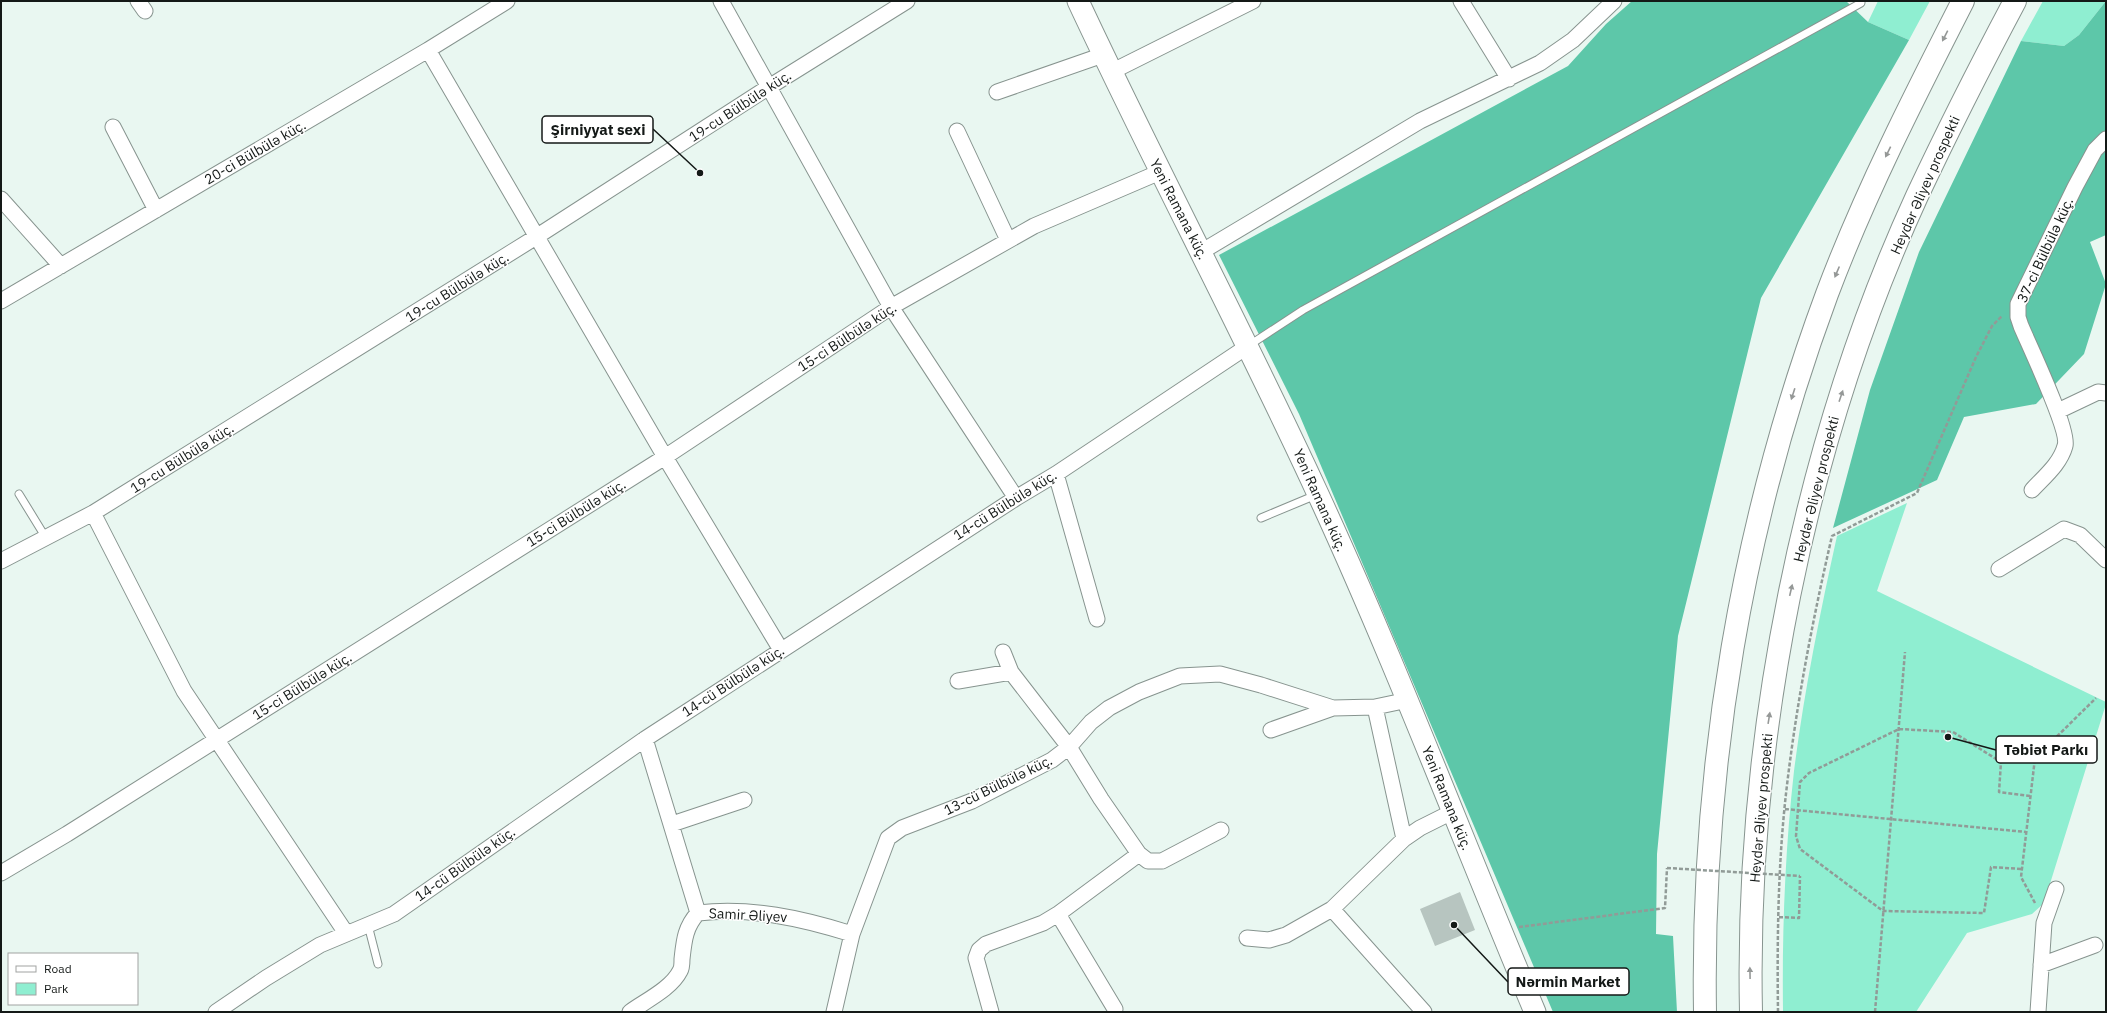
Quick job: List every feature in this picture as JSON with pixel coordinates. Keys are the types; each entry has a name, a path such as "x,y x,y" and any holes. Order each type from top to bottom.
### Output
{"highway":[{"path":"1705,1012 1704,959 1710,834 1719,737 1739,612 1762,505 1792,397 1828,293 1876,177 1963,1"},
{"name":"Heydər Əliyev prospekti","path":"1751,1012 1750,963 1755,838 1766,741 1785,618 1810,508 1836,412 1875,300 1916,197 1968,91 2015,1"}],"street":[{"name":"20-ci Bülbülə küç.","path":"1,301 428,50 507,1"},
{"path":"721,1 891,307 1016,498"},
{"name":"19-cu Bülbülə küç.","path":"1,561 93,514 536,237 769,87 907,1"},
{"name":"Yeni Ramana küç.","path":"1078,1 1160,172 1248,346 1318,494 1408,700 1500,930 1535,1012"},
{"path":"997,92 1107,64 1253,1"},
{"path":"1461,1 1509,80"},
{"path":"1201,252 1420,121 1509,80 1540,63 1573,40 1614,1"},
{"path":"428,50 665,457 781,650"},
{"path":"112,127 156,210"},
{"path":"957,131 1008,240"},
{"name":"37-ci Bülbülə küç.","path":"2032,490 2060,460 2066,444 2058,412 2021,326 2018,317 2018,304 2075,187 2095,150 2106,139"},
{"name":"15-ci Bülbülə küç.","path":"1,873 67,834 665,457 891,307 1034,226 1160,172"},
{"path":"1,199 61,266"},
{"name":"14-cü Bülbülə küç.","path":"216,1012 299,957 346,933 394,914 645,739 1016,498 1056,474 1248,346"},
{"path":"2058,412 2098,392 2106,393"},
{"path":"1056,474 1097,619"},
{"path":"93,514 184,691 346,933"},
{"path":"1999,570 2064,529 2080,535 2106,560"},
{"path":"1003,652 1011,672 1069,747 1101,799 1139,854 1148,861 1162,861 1221,830"},
{"path":"958,681 1011,672"},
{"name":"13-cü Bülbülə küç.","path":"834,1012 852,934 888,838 902,828 972,801 1052,760 1069,747 1090,722 1109,708 1139,692 1180,676 1220,674 1261,685 1333,708 1376,707 1408,700"},
{"path":"1376,707 1404,839"},
{"path":"1271,730 1333,708"},
{"path":"645,739 698,913"},
{"path":"672,824 744,800"},
{"path":"1247,938 1269,940 1286,935 1332,909 1404,839 1420,828 1452,812"},
{"path":"991,1012 976,958 979,950 986,944 1043,923 1058,914 1139,854"},
{"path":"2038,1012 2044,923 2056,889"},
{"path":"1332,909 1424,1012"},
{"name":"Samir Əliyev","path":"630,1012 675,979 681,970 685,935 690,922 698,913 720,911 774,914 809,921 852,934"},
{"path":"1058,914 1115,1009"},
{"path":"2041,965 2095,945"}],"lane":[{"path":"1248,346 1303,310 1861,3 1861,1"},
{"path":"19,494 46,538"},
{"path":"1262,518 1318,494"},
{"path":"368,925 378,964"}],"path":[{"path":"1778,1012 1779,917 1785,809 1800,692 1817,600 1832,536 1917,493 1976,356 1992,326 2018,304"},
{"path":"1875,1012 1905,652"},
{"path":"2038,908 2021,877 2035,758 2096,698"},
{"path":"2022,869 1991,867 1984,913 1883,912 1800,849 1797,844 1796,836 1798,811 1803,778 1899,730 1953,732 2001,762 1999,792 2030,796"},
{"path":"1785,809 2026,832"},
{"path":"1500,930 1665,908 1667,868 1800,876 1799,918 1779,917"}],"green space":[{"path":"1632,1 1846,1 1868,22 1909,40 1761,298 1678,636 1657,854 1656,934 1673,936 1677,1012 1553,1012 1299,414 1219,255 1568,66 1606,24"},
{"path":"1878,1 1930,1 1909,40 1868,22"},
{"path":"2043,1 2106,1 2079,35 2064,46 2021,41"},
{"path":"2106,1 2106,235 2090,242 2106,284 2084,354 2036,404 1964,417 1937,480 1833,528 1870,390 1919,252 2021,41 2064,46 2079,35"},
{"path":"1907,503 1877,591 2106,702 2106,704 2044,903 2032,914 1967,933 1916,1012 1783,1012 1785,891 1788,831 1794,771 1813,653 1837,536"}],"building":[{"path":"1460,892 1475,930 1435,946 1420,909"}],"place":[{"name":"Şirniyyat sexi","path":"700,173"},
{"name":"Təbiət Parkı","path":"1948,737"},
{"name":"Nərmin Market","path":"1454,925"}]}
